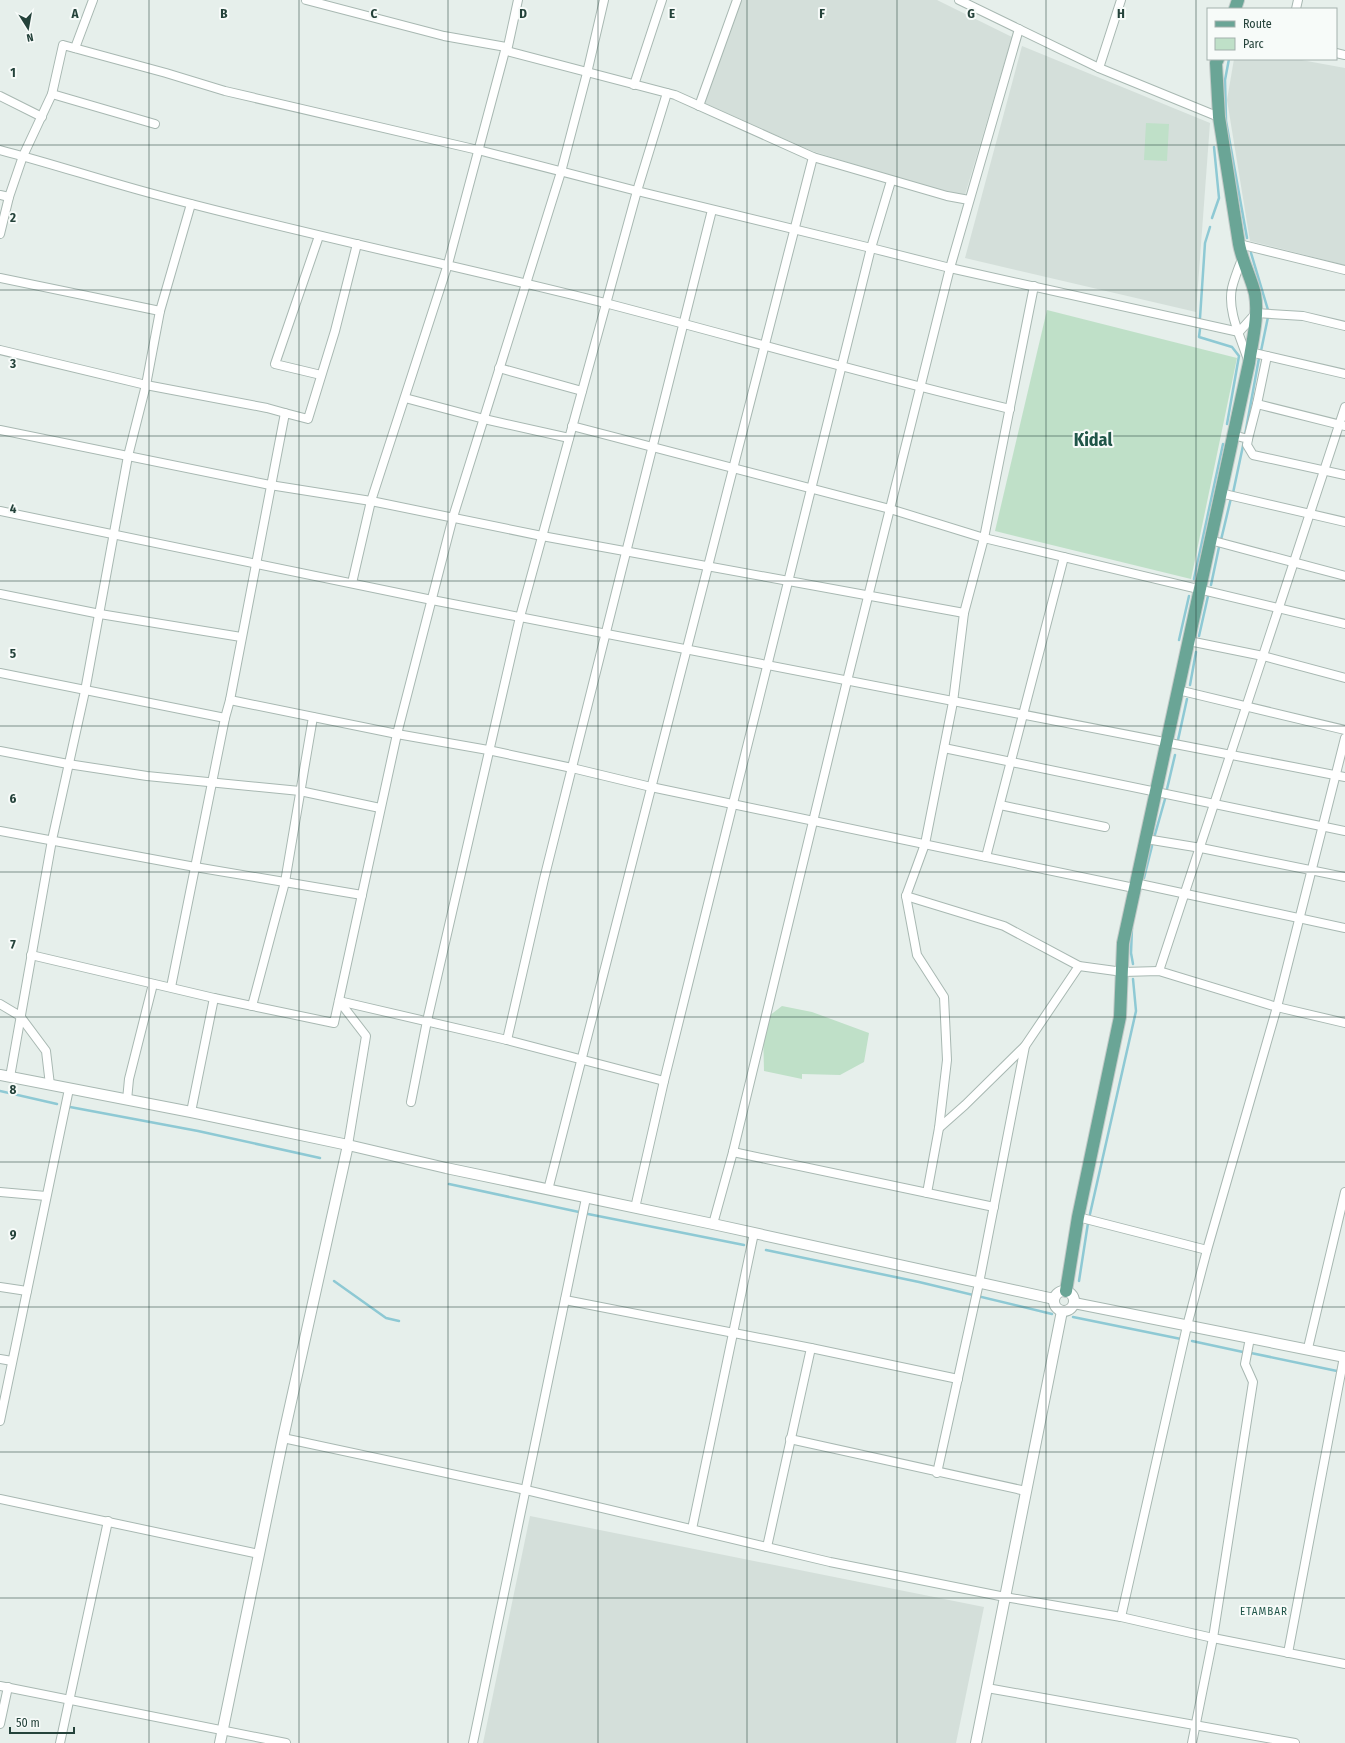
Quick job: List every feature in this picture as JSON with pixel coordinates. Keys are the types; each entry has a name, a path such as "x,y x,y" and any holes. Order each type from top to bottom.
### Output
{"main road":[{"path":"1066,1291 1078,1217 1120,1017 1123,943 1250,357 1256,313 1255,295 1238,244 1219,117 1216,62 1217,60"}],"street":[{"path":"75,48 93,0"},
{"path":"306,0 444,36 506,49 588,73 667,93 813,157 891,181 947,196 969,200"},
{"path":"352,583 371,502 448,264 518,0"},
{"path":"31,955 214,998 334,1023 397,734 453,517 561,172 588,73 604,0"},
{"path":"634,85 662,0"},
{"path":"699,106 737,0"},
{"path":"959,0 1098,68 1219,117"},
{"path":"1098,68 1118,1"},
{"path":"713,1224 733,1152 847,681 950,268 1019,29"},
{"path":"0,234 9,197 23,156 52,94 63,46 75,48 230,92 478,150 637,192 950,268 1239,332"},
{"path":"411,1102 427,1021 488,750 520,617 637,192 667,93"},
{"path":"52,94 155,124"},
{"path":"0,96 42,117"},
{"path":"0,150 191,204 319,236 448,264 684,324 920,387 1010,408"},
{"path":"548,1190 813,157"},
{"path":"635,1208 664,1081 871,248 891,181"},
{"path":"0,195 9,197"},
{"path":"191,204 160,312 146,385 128,456 115,534 85,691 52,840 20,1016 5,1076 191,1112 348,1145 446,1168 713,1224 1054,1299"},
{"path":"507,1040 544,879 712,210"},
{"path":"319,236 275,364 321,376"},
{"path":"0,350 146,385 266,408 284,414 308,419 357,244"},
{"path":"1238,244 1345,270"},
{"path":"1242,259 1232,288 1231,303 1233,317 1250,357 1267,356 1345,374"},
{"path":"0,278 160,312"},
{"path":"927,1193 939,1128 947,1060 944,997 917,955 906,896 925,844 953,702 964,613 984,538 1034,286"},
{"path":"1239,332 1256,313 1303,316 1345,326"},
{"path":"1267,356 1247,445 1253,455 1324,469 1345,475"},
{"path":"499,368 582,391"},
{"path":"405,398 484,419 569,438"},
{"path":"1257,404 1342,425"},
{"path":"1159,971 1184,894 1201,848 1214,803 1324,469 1342,425 1345,407"},
{"path":"171,987 225,718 230,700 284,414"},
{"path":"572,426 890,509 984,538 1200,588 1345,624"},
{"path":"0,430 270,485 453,517 542,536 964,613"},
{"path":"1233,435 1248,439"},
{"path":"1220,493 1345,522"},
{"path":"0,511 432,600 953,702 1167,742 1230,756 1336,775 1345,778"},
{"path":"1210,540 1345,576"},
{"path":"986,857 1064,557"},
{"path":"0,594 100,614 241,637"},
{"path":"1188,640 1262,656 1345,678"},
{"path":"0,673 225,718"},
{"path":"1178,690 1345,730"},
{"path":"230,700 397,734 488,750 651,787 986,857 1184,894 1345,928"},
{"path":"252,1006 285,882 313,717"},
{"path":"1121,1617 1187,1326 1207,1250 1277,1007 1345,738"},
{"path":"944,748 1345,830"},
{"path":"0,751 68,764 147,776 300,791 380,808"},
{"path":"1000,805 1105,827"},
{"path":"0,831 195,867 362,895"},
{"path":"1146,839 1201,848 1345,877"},
{"path":"906,896 1004,926 1079,966 1123,972 1159,971 1277,1007 1345,1023"},
{"path":"939,1128 965,1105 1025,1046 1079,966"},
{"path":"127,1100 130,1078 153,984"},
{"path":"191,1112 214,998"},
{"path":"339,1001 507,1040 664,1081"},
{"path":"220,1743 283,1438 348,1145 366,1036 339,1001"},
{"path":"0,1004 20,1016 46,1051 50,1085"},
{"path":"937,1473 979,1282 1025,1046"},
{"path":"0,1421 69,1089"},
{"path":"733,1152 994,1207"},
{"path":"0,1192 46,1196"},
{"path":"1308,1348 1345,1192"},
{"path":"473,1743 586,1198"},
{"path":"1078,1217 1207,1250"},
{"path":"692,1529 754,1233"},
{"path":"0,1286 27,1291"},
{"path":"1066,1291 1072,1296 1074,1303 1072,1308 1067,1311 1062,1311 1056,1307 1054,1299 1058,1293 1066,1291"},
{"path":"565,1300 811,1348 958,1379"},
{"path":"1074,1303 1187,1326 1308,1348 1344,1357 1288,1652"},
{"path":"976,1743 1062,1311"},
{"path":"1192,1743 1213,1638 1253,1382 1245,1364 1250,1338"},
{"path":"767,1547 811,1348"},
{"path":"0,1359 12,1361"},
{"path":"283,1438 526,1490 830,1562 1005,1597 1121,1617 1213,1638 1345,1664"},
{"path":"790,1439 1026,1492"},
{"path":"0,1499 259,1554"},
{"path":"60,1743 68,1700 108,1521"},
{"path":"0,1724 4,1687 286,1743"},
{"path":"987,1688 1196,1725 1270,1741 1294,1743"}],"shaded area":[{"path":"740,0 937,0 1012,37 965,195 922,186 812,151 704,103"},
{"path":"1022,46 1210,123 1196,312 965,258"},
{"path":"1234,60 1301,60 1345,68 1345,265 1250,241 1227,100"},
{"path":"530,1516 984,1607 956,1743 483,1743"}],"green space":[{"path":"1146,123 1169,124 1167,161 1144,160"},
{"path":"1047,310 1237,358 1191,579 995,531"},
{"path":"782,1006 812,1012 869,1033 864,1062 840,1075 802,1074 802,1079 764,1071 763,1030 769,1016"}],"waterway":[{"path":"1229,60 1225,80 1226,121 1247,238"},
{"path":"1212,218 1219,198 1214,147"},
{"path":"1200,318 1205,243 1210,227"},
{"path":"1251,253 1268,310"},
{"path":"1261,351 1268,317"},
{"path":"1200,329 1199,337 1232,347 1239,356 1227,424"},
{"path":"1245,435 1259,358"},
{"path":"1233,493 1244,441"},
{"path":"1194,579 1223,444"},
{"path":"1221,540 1231,498"},
{"path":"1211,585 1219,547"},
{"path":"1179,640 1189,596"},
{"path":"1199,636 1208,596"},
{"path":"1190,685 1196,652"},
{"path":"1178,740 1187,699"},
{"path":"1167,789 1175,755"},
{"path":"1154,838 1165,799"},
{"path":"1144,878 1152,846"},
{"path":"1132,928 1131,953 1133,964"},
{"path":"1090,1214 1136,1011 1133,979"},
{"path":"0,1091 57,1104"},
{"path":"70,1107 198,1131 320,1158"},
{"path":"449,1184 579,1212"},
{"path":"588,1214 744,1245"},
{"path":"1079,1281 1088,1223"},
{"path":"766,1250 919,1282 1052,1314"},
{"path":"334,1281 386,1318 399,1321"},
{"path":"1073,1317 1181,1339"},
{"path":"1192,1341 1243,1352"},
{"path":"1251,1353 1337,1371"}],"district":[{"name":"Kidal","path":"1093,440"},
{"name":"ETAMBAR","path":"1264,1611"}]}
